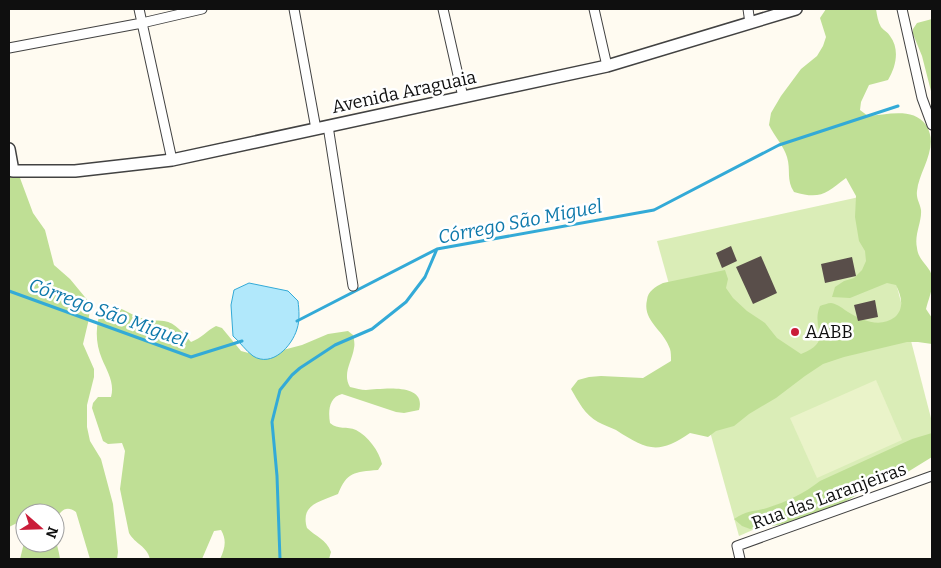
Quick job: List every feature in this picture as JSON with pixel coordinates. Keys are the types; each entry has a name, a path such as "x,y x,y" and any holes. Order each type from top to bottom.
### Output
{"street":[{"path":"139,9 172,160"},
{"path":"9,48 142,23 202,9"},
{"path":"294,9 316,129"},
{"path":"443,9 463,97"},
{"path":"594,9 607,66"},
{"path":"748,9 750,23"},
{"name":"Avenida Araguaia","path":"9,149 13,170 75,170 172,160 607,66 796,9"},
{"path":"902,9 922,98 932,125"},
{"path":"328,126 353,286"},
{"name":"Rua das Laranjeiras","path":"740,559 737,546 932,476"}],"green space":[{"path":"826,9 876,9 880,25 893,41 896,58 888,80 869,85 861,102 860,110 868,116 899,113 914,116 921,119 930,133 930,150 917,191 921,215 916,243 919,255 932,276 931,290 926,309 932,318 932,344 907,342 823,364 734,426 716,431 708,437 690,433 669,445 661,447 645,446 589,416 571,389 578,380 589,377 643,378 671,361 667,342 650,320 646,307 650,292 663,283 725,270 728,279 726,288 733,298 747,311 765,323 777,338 801,354 817,344 819,339 818,314 820,306 828,303 838,305 859,318 878,323 890,320 900,310 901,297 896,285 887,283 850,298 832,297 835,287 844,281 854,278 862,270 866,261 865,251 859,241 855,217 856,196 846,178 823,194 811,195 794,192 789,179 786,153 769,125 771,113 781,96 801,69 817,56 823,46 826,37 820,18"},
{"path":"932,19 932,95 913,29 917,23"},
{"path":"9,162 20,178 33,213 45,230 54,265 70,279 89,302 88,323 83,344 94,369 94,377 87,405 87,427 90,441 101,459 113,504 118,552 117,559 90,559 76,512 71,509 65,510 65,503 15,503 15,524 9,527"},
{"name":"AABB","path":"873,194 932,422 932,451 739,536 657,241"},
{"path":"113,306 144,319 168,322 179,329 191,342 216,326 222,328 241,351 260,356 302,345 328,334 348,331 353,335 354,343 347,372 350,387 366,390 402,389 416,395 420,401 419,410 404,413 342,394 332,401 329,409 330,423 356,430 365,436 372,444 382,464 378,470 352,474 345,481 338,494 313,505 306,514 307,528 321,538 329,548 331,552 329,559 220,559 225,544 221,530 214,531 202,559 150,559 144,548 129,533 120,489 125,451 122,443 108,444 103,441 92,408 93,403 98,397 111,397 112,392 110,377 98,347 97,333 98,320 102,308"},
{"path":"876,380 902,440 817,478 790,418"},
{"path":"932,433 932,457 906,473 867,489 824,514 778,525 750,529 742,526 734,519 788,500 820,481 912,439"},
{"path":"22,553 59,553 60,559 20,559"}],"water":[{"path":"249,283 288,291 298,301 299,322 294,336 286,348 274,357 260,359 253,356 233,336 231,305 234,290"}],"building":[{"path":"731,246 737,261 722,268 716,253"},
{"path":"761,256 777,293 753,304 736,267"},
{"path":"852,257 856,276 825,283 821,264"},
{"path":"875,300 878,317 858,321 854,305"}],"waterway":[{"name":"Córrego São Miguel","path":"297,321 437,249 654,210 779,145 898,106"},
{"path":"280,559 277,476 272,422 280,390 300,368 335,345 372,329 406,302 425,277 437,249"},
{"name":"Córrego São Miguel","path":"9,291 191,357 242,341"}],"place":[{"name":"AABB","path":"795,332"}]}
